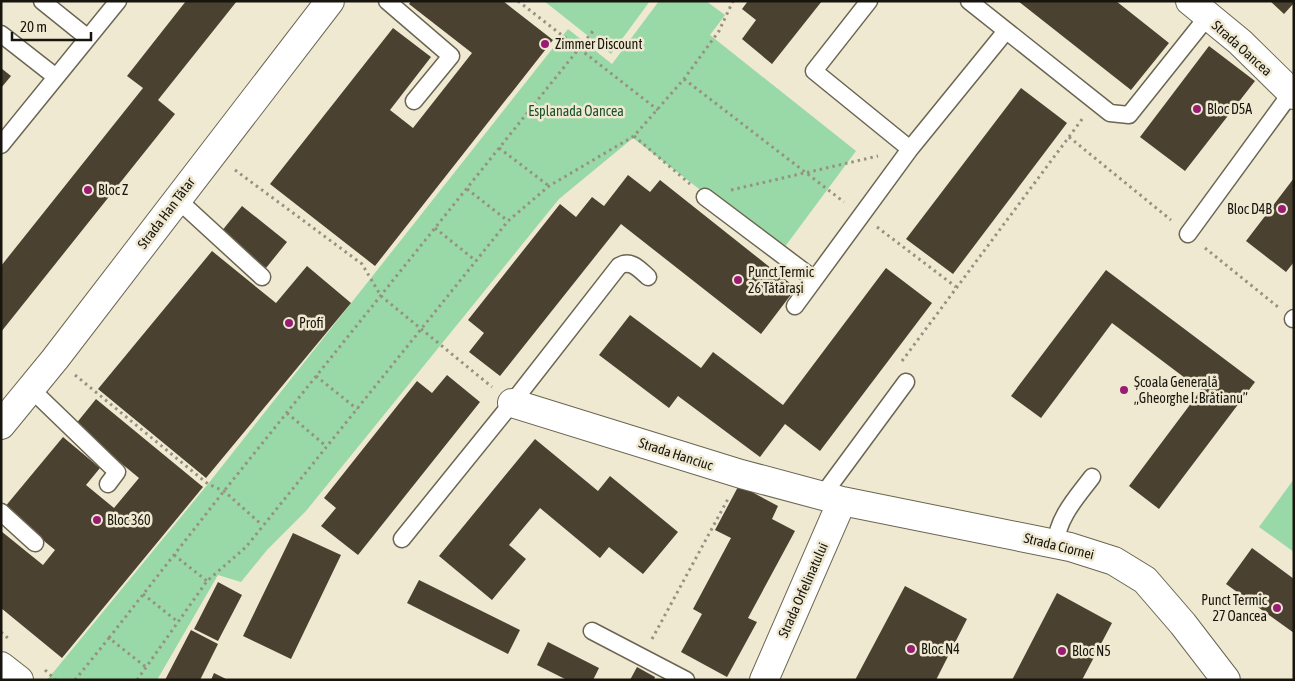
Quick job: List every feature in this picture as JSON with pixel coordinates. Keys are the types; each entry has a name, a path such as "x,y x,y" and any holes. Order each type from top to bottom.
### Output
{"street":[{"name":"Strada Han Tătar","path":"1,425 55,359 330,1"},
{"name":"Strada Oancea","path":"1199,9 1240,42 1293,94"},
{"name":"Strada Hanciuc","path":"512,403 741,474 832,498"},
{"name":"Strada Ciornei","path":"832,498 1056,544 1114,561 1145,580 1183,624 1226,680"},
{"name":"Strada Orfelinatului","path":"764,680 832,498"},
{"path":"1,666 19,680"}],"lane":[{"path":"42,1 88,38"},
{"path":"1,145 118,1"},
{"path":"387,1 451,56 414,101"},
{"path":"869,1 814,71 910,148"},
{"path":"968,1 1110,113 1129,115 1199,9"},
{"path":"795,306 910,148 1006,31"},
{"path":"1,34 56,77"},
{"path":"1188,234 1293,94"},
{"path":"705,197 814,279"},
{"path":"177,199 262,277"},
{"path":"402,539 619,266 625,262 648,277"},
{"path":"832,498 906,382"},
{"path":"31,389 117,472 108,484"},
{"path":"1056,544 1056,534 1062,518 1092,477"},
{"path":"1,512 36,544"},
{"path":"592,631 686,680"}],"path":[{"path":"518,1 658,110"},
{"path":"138,680 207,581 246,547 508,221 549,186 634,136 684,79 719,30 732,1"},
{"path":"75,680 286,413 593,31"},
{"path":"684,79 956,288"},
{"path":"906,382 902,361 1096,102"},
{"path":"634,136 705,197 803,172 910,148"},
{"path":"1069,137 1078,145"},
{"path":"499,148 549,186"},
{"path":"213,153 362,264 381,296 512,403"},
{"path":"467,189 508,221"},
{"path":"435,228 476,261"},
{"path":"55,359 208,484 224,491 262,525"},
{"path":"316,376 356,410"},
{"path":"286,413 326,446"},
{"path":"642,658 741,474"},
{"path":"174,554 207,581"},
{"path":"143,594 178,622"},
{"path":"109,638 147,668"}],"green space":[{"path":"544,1 650,1 611,54"},
{"name":"Esplanada Oancea","path":"659,1 706,1 725,15 710,35 856,151 781,252 633,138 559,199 306,511 267,550 241,582 218,575 157,680 47,680 208,484 568,29 612,64"},
{"path":"1294,479 1294,552 1259,527"}],"building":[{"name":"Bloc Z","path":"186,1 237,1 158,100 175,114 1,332 1,266 143,88 127,76"},
{"path":"411,1 503,1 553,40 375,266 270,184 393,28 431,57 390,110 413,128 472,53 409,4"},
{"path":"748,1 822,1 772,64 742,39 756,20 742,9"},
{"path":"1018,1 1116,1 1169,43 1131,90"},
{"path":"1270,1 1294,1 1294,3 1284,14"},
{"name":"Bloc D5A","path":"1209,46 1255,81 1185,171 1140,137"},
{"path":"1,68 11,76 1,88"},
{"path":"1021,88 1067,123 953,274 906,239"},
{"path":"628,175 650,192 660,180 796,288 761,334 621,224 500,376 469,352 484,333 468,320 560,204 576,217 592,197 604,206"},
{"name":"Bloc D4B","path":"1294,178 1294,262 1286,272 1246,241"},
{"path":"242,206 287,242 266,268 221,232"},
{"path":"212,251 276,303 307,266 351,303 206,478 98,389"},
{"path":"886,268 932,303 820,451 785,424 760,457 678,396 669,408 599,355 630,315 701,368 713,352 783,405"},
{"path":"1106,270 1255,382 1159,509 1129,486 1201,390 1112,323 1041,418 1011,396"},
{"path":"447,375 480,402 358,555 321,526 336,508 324,498 417,381 432,393"},
{"name":"Bloc 360","path":"96,399 203,487 62,658 1,608 1,531 43,565 55,550 4,508 63,437 100,468 86,485 114,508 139,478 75,425"},
{"path":"535,439 598,491 610,476 678,532 643,574 609,547 600,558 540,508 509,545 526,559 492,600 439,556"},
{"path":"739,485 778,506 772,519 795,531 748,618 757,622 727,677 681,652 702,614 693,609 731,538 715,530"},
{"path":"293,533 341,555 291,659 243,636"},
{"name":"Punct Termic 27 Oancea","path":"1252,548 1294,579 1294,633 1226,584"},
{"path":"419,580 520,630 508,654 407,603"},
{"path":"218,582 242,595 218,641 194,629"},
{"name":"Bloc N4","path":"905,586 967,619 936,680 855,680"},
{"name":"Bloc N5","path":"1057,593 1112,623 1082,680 1012,680"},
{"path":"191,630 218,644 200,680 165,680"},
{"path":"548,642 599,668 593,680 567,680 537,665"},
{"path":"637,667 655,677 654,680 630,680"},
{"path":"214,673 228,680 211,680"}],"place":[{"name":"Zimmer Discount","path":"545,44"},
{"name":"Bloc D5A","path":"1197,109"},
{"name":"Bloc Z","path":"88,190"},
{"name":"Bloc D4B","path":"1282,209"},
{"name":"Punct Termic 26 Tătărași","path":"738,280"},
{"name":"Profi","path":"289,323"},
{"name":"Școala Generală „Gheorghe I. Brătianu”","path":"1124,390"},
{"name":"Bloc 360","path":"97,520"},
{"name":"Punct Termic 27 Oancea","path":"1277,608"},
{"name":"Bloc N4","path":"911,649"},
{"name":"Bloc N5","path":"1062,651"}]}
